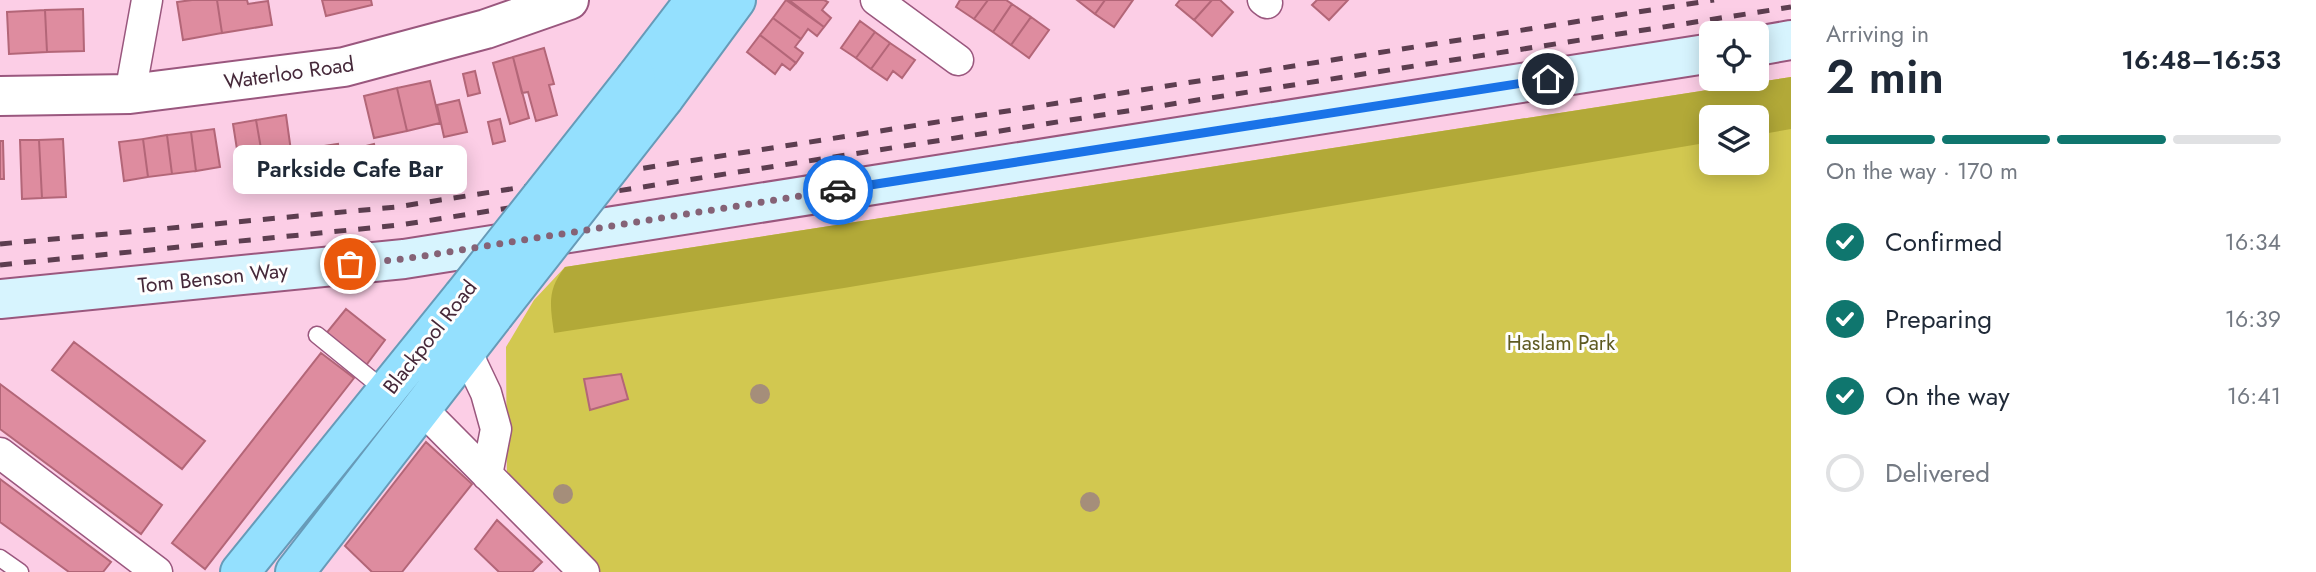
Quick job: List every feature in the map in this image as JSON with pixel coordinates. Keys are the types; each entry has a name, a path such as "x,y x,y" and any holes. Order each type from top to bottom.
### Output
{"highway":[{"name":"Blackpool Road","path":"650,87 695,0"},
{"name":"Blackpool Road","path":"240,572 387,392 479,305 650,87 736,0"},
{"name":"Blackpool Road","path":"295,572 466,351 479,305"}],"main road":[{"path":"1769,44 1791,40"},
{"name":"Tom Benson Way","path":"0,299 404,259 1699,55"}],"street":[{"path":"130,94 147,0"},
{"name":"Waterloo Road","path":"0,96 130,94 344,67 486,29 569,0"},
{"path":"876,0 958,60"},
{"path":"466,351 486,393 496,429 487,475"},
{"path":"422,409 584,572"},
{"path":"0,453 157,572"}],"lane":[{"path":"317,335 387,392"},
{"path":"0,558 20,572"}],"green space":[{"name":"Haslam Park","path":"1791,77 1791,572 585,572 507,495 506,347 534,300 565,267 1701,91 1769,91 1769,80"}],"shaded area":[{"path":"1791,77 1791,129 1769,133 1769,105 1699,105 1699,144 844,288 554,333 551,298 555,283 565,267 1701,91 1769,91 1769,80"}],"building":[{"path":"217,0 222,33 183,40 177,2"},
{"path":"217,0 247,0 248,4 268,1 272,25 222,33"},
{"path":"322,0 371,0 372,5 326,16"},
{"path":"786,0 824,27 817,36 808,29 801,39 773,18"},
{"path":"789,0 824,0 828,2 822,10 831,18 824,27"},
{"path":"960,0 988,0 974,19 956,7"},
{"path":"988,0 1006,0 1012,4 993,32 974,19"},
{"path":"1077,0 1105,0 1095,14"},
{"path":"1105,0 1133,0 1114,27 1095,14"},
{"path":"1180,0 1212,0 1194,20 1176,5"},
{"path":"1212,0 1220,0 1233,12 1212,36 1194,20"},
{"path":"1317,0 1348,0 1329,20 1312,5"},
{"path":"1012,4 1031,17 1011,45 993,32"},
{"path":"83,9 84,51 47,52 45,10"},
{"path":"45,10 47,52 9,54 7,12"},
{"path":"1031,17 1049,30 1029,58 1011,45"},
{"path":"773,18 801,39 795,47 803,53 796,63 760,35"},
{"path":"860,21 875,32 856,58 841,48"},
{"path":"875,32 890,43 871,69 856,58"},
{"path":"760,35 796,63 790,70 782,64 775,74 747,52"},
{"path":"890,43 915,60 902,78 893,71 887,80 871,69"},
{"path":"544,48 554,84 549,85 557,115 536,121 528,92 522,93 513,57"},
{"path":"513,57 529,118 510,124 493,63"},
{"path":"475,71 480,93 468,96 463,74"},
{"path":"430,81 440,123 407,131 397,88"},
{"path":"397,88 407,131 374,138 364,96"},
{"path":"459,100 467,132 444,137 437,105"},
{"path":"286,115 291,151 338,144 341,166 266,177 256,120"},
{"path":"500,119 505,141 493,144 488,122"},
{"path":"256,120 266,177 242,181 233,124"},
{"path":"214,129 220,167 196,171 191,132"},
{"path":"191,132 196,171 172,174 167,135"},
{"path":"167,135 172,174 148,177 143,139"},
{"path":"63,139 66,197 42,198 39,140"},
{"path":"143,139 148,177 124,181 119,142"},
{"path":"20,140 39,140 42,198 22,199"},
{"path":"0,141 3,141 4,179 0,179"},
{"path":"374,144 379,166 367,169 362,147"},
{"path":"346,309 385,340 364,368 324,336"},
{"path":"74,342 205,441 182,469 52,370"},
{"path":"321,353 354,378 205,569 172,543"},
{"path":"621,374 628,399 590,410 584,379"},
{"path":"0,384 162,505 141,534 0,429"},
{"path":"426,442 472,484 402,572 372,572 345,546"},
{"path":"0,479 111,562 103,572 69,572 0,522"},
{"path":"497,520 542,562 532,572 499,572 475,549"}],"railway":[{"path":"0,244 396,207 1714,0"},
{"path":"0,265 400,225 1791,7"}],"way so far":[{"path":"350,264 404,259 838,190"}],"place":[{"name":"Parkside Cafe Bar","path":"350,264"}],"route":[{"path":"838,190 1548,79"}]}
